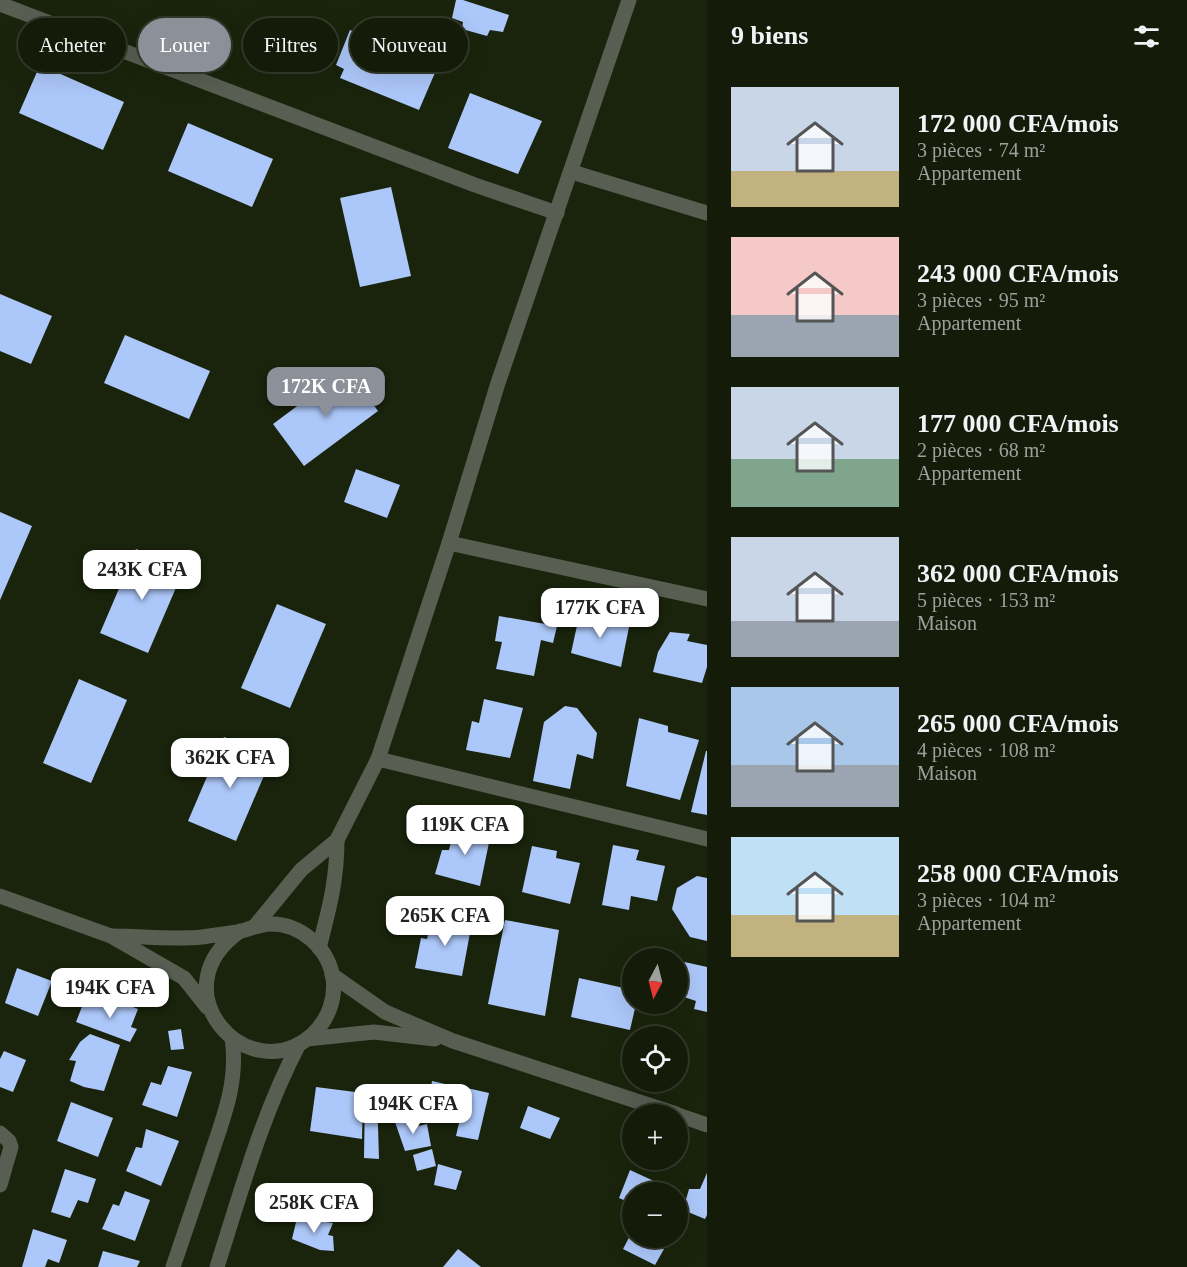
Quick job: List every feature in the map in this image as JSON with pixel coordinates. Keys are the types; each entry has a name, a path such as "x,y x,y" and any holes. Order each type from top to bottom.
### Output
{"street":[{"path":"255,926 301,870 337,840 378,759 498,383 629,0"},
{"path":"0,4 475,185 557,213"},
{"path":"572,172 707,213"},
{"path":"448,543 707,599"},
{"path":"378,759 707,839"},
{"path":"319,948 337,870 337,840"},
{"path":"0,896 111,936 184,978 220,1027 232,1038 246,1046 261,1050 278,1050 303,1041 374,1032 453,1041"},
{"path":"111,936 200,937 240,931 255,926 271,924 287,926 301,932 319,948 324,954 332,975 333,1000 327,1015 319,1029 303,1041 281,1076 217,1267"},
{"path":"212,1014 207,999 206,982 210,967 222,946 240,931"},
{"path":"332,975 385,1012 453,1041 644,1104"},
{"path":"173,1267 234,1079 232,1038"},
{"path":"688,1119 707,1125"},
{"path":"0,1133 9,1141 11,1147 0,1185"}],"building":[{"path":"456,0 463,0 509,15 503,32 490,30 487,36 468,31 468,18 452,18"},
{"path":"350,30 350,72 435,72 419,110 340,78 344,69 338,66 338,60"},
{"path":"37,72 56,72 124,102 103,150 19,113"},
{"path":"470,93 542,121 518,174 448,148"},
{"path":"188,123 273,159 252,207 168,171"},
{"path":"391,187 411,276 360,287 340,198"},
{"path":"0,294 52,316 31,364 0,351"},
{"path":"125,335 210,371 189,419 104,383"},
{"path":"347,369 378,411 304,466 273,424"},
{"path":"356,469 400,485 387,518 344,502"},
{"path":"0,512 32,526 0,600"},
{"path":"136,549 184,569 148,653 100,633"},
{"path":"277,604 326,624 290,708 241,688"},
{"path":"580,612 607,616 605,622 629,627 621,667 571,653"},
{"path":"499,616 557,626 553,643 541,640 534,676 496,669 502,642 495,641"},
{"path":"670,632 690,634 687,641 707,645 707,667 702,683 653,672 658,652"},
{"path":"79,679 127,700 91,783 43,763"},
{"path":"484,699 523,708 510,758 466,750 472,721 479,723"},
{"path":"565,706 577,708 597,733 593,759 577,754 570,789 533,781 544,722"},
{"path":"639,718 668,726 668,732 699,740 680,800 626,786"},
{"path":"224,737 272,757 236,841 188,821"},
{"path":"707,751 707,815 691,812"},
{"path":"455,825 491,833 480,886 435,874 442,850 449,850"},
{"path":"613,845 639,850 636,860 665,866 657,901 631,896 629,910 602,905"},
{"path":"532,846 557,851 556,858 580,863 570,904 522,892"},
{"path":"697,876 707,878 707,941 690,937 672,909 677,888"},
{"path":"432,917 472,922 462,976 415,968 421,938 427,939"},
{"path":"505,920 559,930 545,1016 488,1004"},
{"path":"688,963 707,967 707,1012 694,1009 696,1001 688,998"},
{"path":"17,968 52,981 38,1016 5,1003"},
{"path":"579,978 622,988 622,1014 634,1014 631,1026 622,1026 622,1028 571,1017"},
{"path":"115,1000 138,1009 131,1027 137,1029 130,1042 76,1022 83,1004 94,1007"},
{"path":"181,1029 184,1049 171,1050 168,1031"},
{"path":"90,1034 120,1045 104,1091 84,1087 70,1081 76,1061 69,1060 80,1042"},
{"path":"4,1051 26,1060 13,1092 0,1087 0,1059"},
{"path":"168,1066 192,1072 177,1117 142,1105 151,1082 161,1085"},
{"path":"432,1081 458,1087 451,1121 426,1117"},
{"path":"316,1087 363,1093 362,1139 310,1131"},
{"path":"467,1088 489,1093 478,1140 456,1136"},
{"path":"365,1092 377,1095 379,1159 364,1158"},
{"path":"71,1102 113,1118 98,1157 57,1141"},
{"path":"528,1106 560,1118 550,1139 520,1128"},
{"path":"412,1118 414,1127 427,1124 431,1146 405,1151 395,1122"},
{"path":"146,1129 179,1141 161,1186 126,1171 136,1147 142,1148"},
{"path":"432,1149 436,1166 417,1171 413,1155"},
{"path":"438,1164 462,1171 456,1190 434,1185"},
{"path":"65,1169 96,1179 88,1203 78,1200 70,1218 51,1212"},
{"path":"630,1170 654,1181 654,1182 625,1182"},
{"path":"707,1173 707,1215 705,1219 688,1212 689,1189 700,1189"},
{"path":"125,1191 150,1200 135,1241 102,1229 113,1204 119,1206"},
{"path":"297,1218 333,1223 328,1235 333,1236 334,1251 320,1250 292,1239"},
{"path":"33,1229 67,1240 59,1263 48,1259 45,1267 22,1267"},
{"path":"662,1248 664,1249 655,1265 623,1249"},
{"path":"458,1249 481,1267 443,1267"},
{"path":"103,1251 140,1261 137,1267 98,1267"}]}
